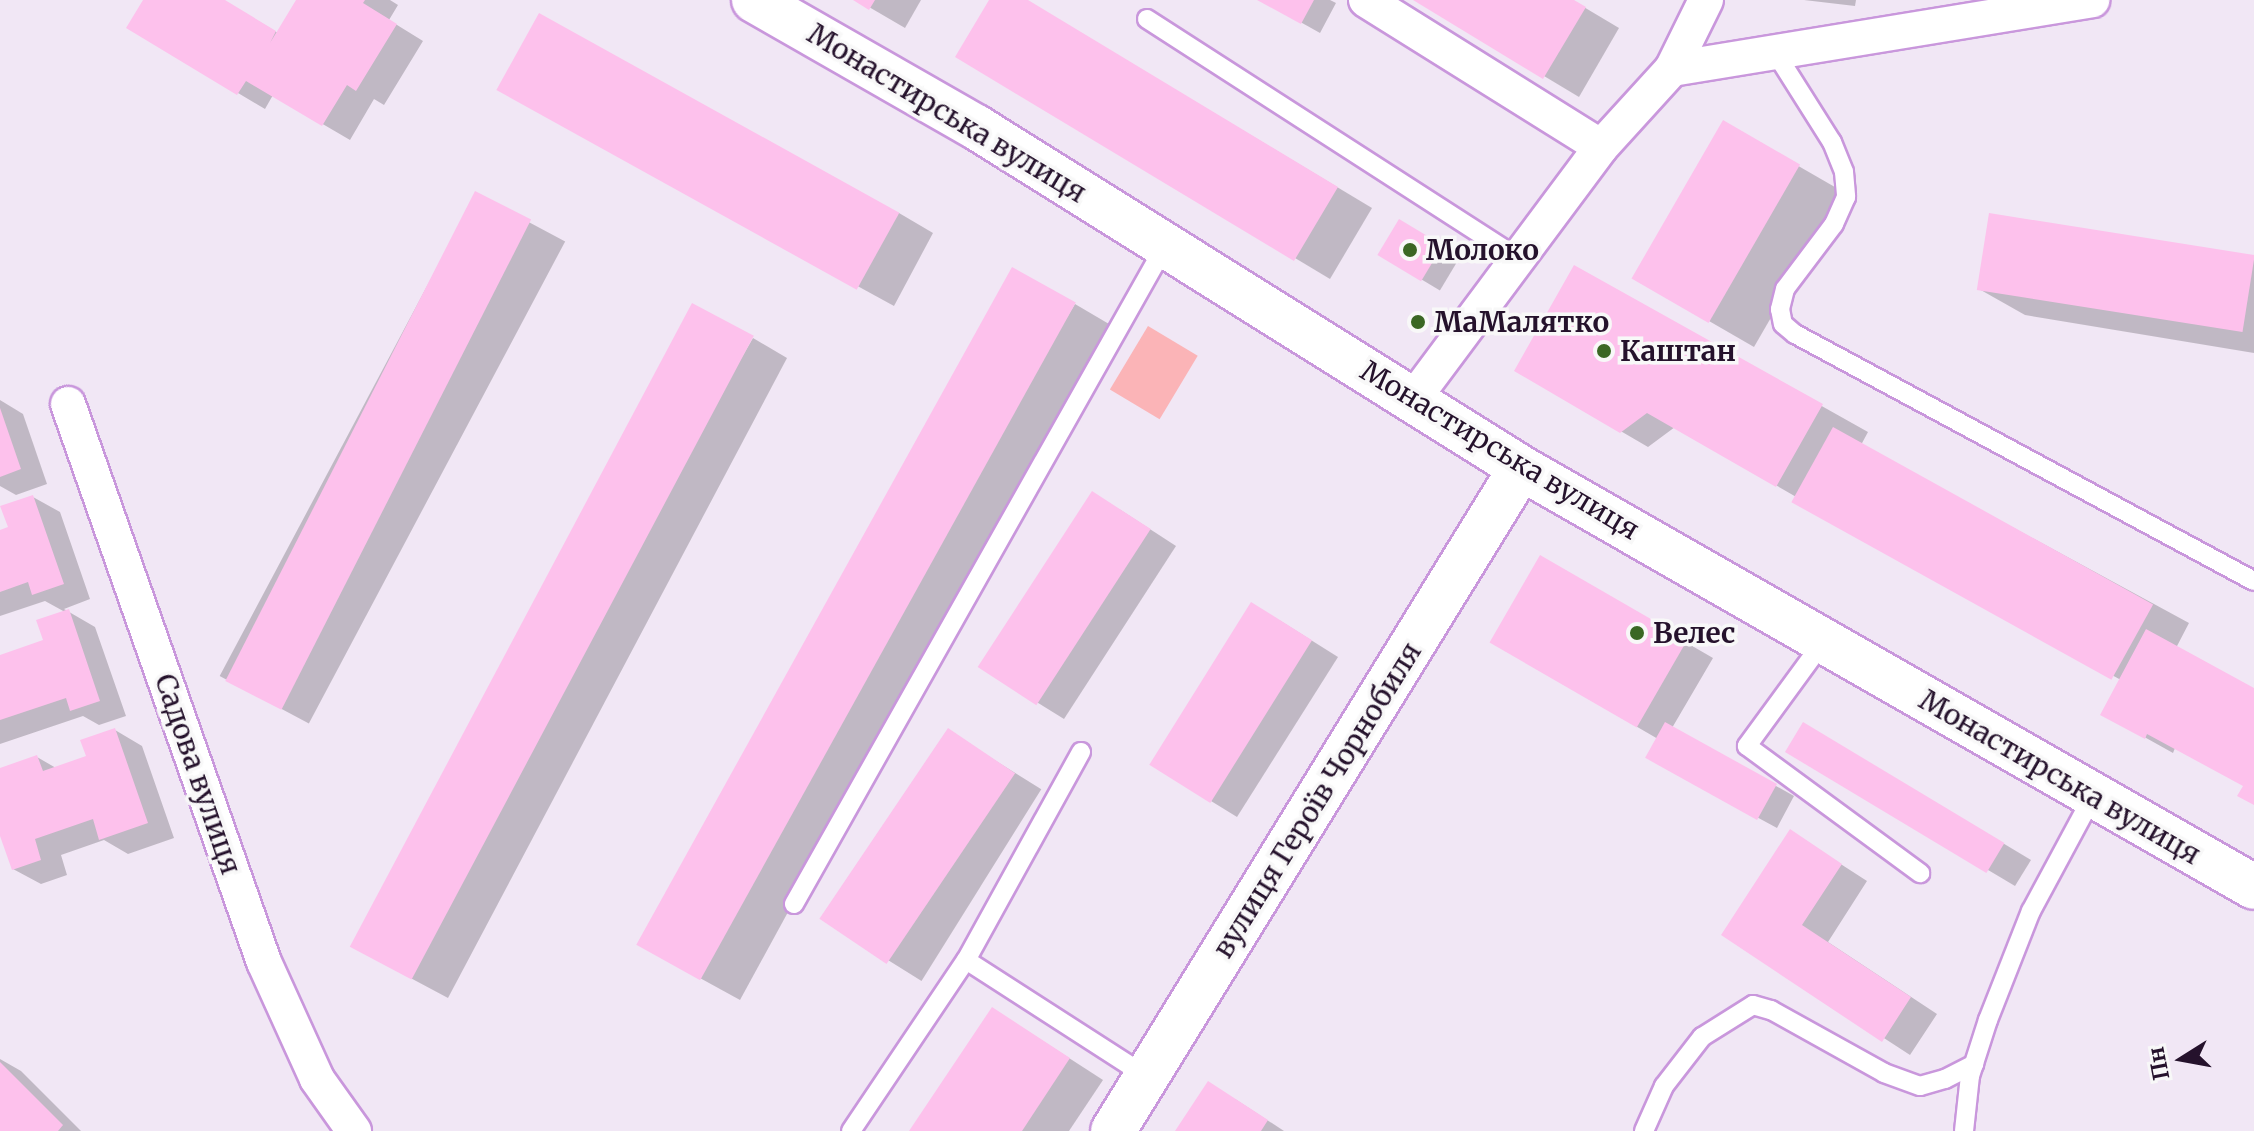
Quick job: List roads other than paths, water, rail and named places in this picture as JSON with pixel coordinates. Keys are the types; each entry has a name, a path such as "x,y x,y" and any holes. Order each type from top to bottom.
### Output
{"main road":[{"name":"Монастирська вулиця","path":"754,0 976,127 1414,398 1521,468 2254,887"},
{"name":"вулиця Героїв Чорнобиля","path":"1113,1131 1521,468"}],"street":[{"path":"1366,0 1601,147"},
{"path":"1414,398 1601,147 1672,69 1706,0"},
{"path":"1672,69 2092,0"},
{"name":"Садова вулиця","path":"68,404 264,962 317,1079 354,1131"}],"lane":[{"path":"1147,19 1518,258"},
{"path":"1775,52 1832,142 1844,172 1846,197 1834,224 1785,289 1780,309 1783,324 1795,334 2254,581"},
{"path":"794,904 1166,244"},
{"path":"1823,642 1747,746 1920,873"},
{"path":"851,1131 966,960 1081,752"},
{"path":"1964,1131 1974,1064 2031,911 2093,796"},
{"path":"966,960 1146,1076"},
{"path":"1644,1131 1664,1086 1702,1037 1753,1005 1771,1010 1884,1073 1920,1086 1945,1079 1974,1064"}],"place":[{"name":"Молоко","path":"1410,250"},
{"name":"МаМалятко","path":"1418,322"},
{"name":"Каштан","path":"1604,351"},
{"name":"Велес","path":"1637,633"}]}
